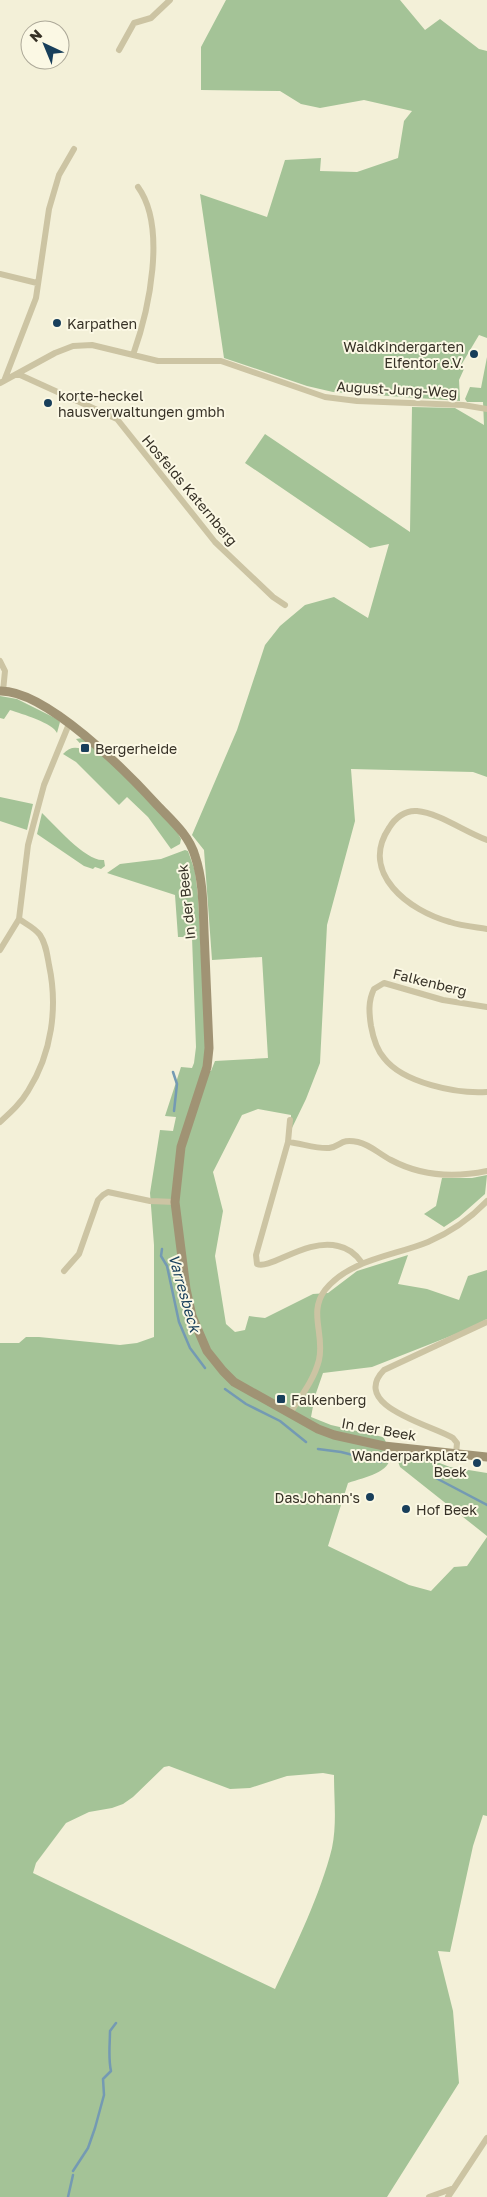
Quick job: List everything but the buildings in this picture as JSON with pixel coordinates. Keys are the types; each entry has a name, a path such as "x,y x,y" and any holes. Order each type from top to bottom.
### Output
{"street":[{"path":"119,50 134,23 151,18 170,0"},
{"path":"2,382 36,298 49,209 59,175 74,149"},
{"path":"133,355 145,316 153,263 148,204 138,186"},
{"path":"0,274 37,284"},
{"name":"August-Jung-Weg","path":"2,382 55,353 80,345 92,345 166,362 221,362 303,391 342,400 463,405 487,409"},
{"name":"Hosfelds Katernberg","path":"18,374 117,419 215,542 272,598 285,605"},
{"path":"0,661 5,671 2,691"},
{"name":"In der Beek","path":"2,691 38,704 96,744 119,765 182,832 194,852 198,866 203,906 209,1048 207,1067 182,1147 175,1202 189,1305 204,1346 214,1362 234,1382 318,1429 352,1440 487,1457"},
{"path":"0,950 19,919 32,826 44,785 69,724"},
{"path":"487,840 432,815 412,811 402,815 391,825 382,840 379,858 382,874 390,885 418,908 448,922 487,929"},
{"path":"0,1122 21,1102 38,1073 51,1032 54,1004 52,977 45,946 39,934 19,919"},
{"name":"Falkenberg","path":"487,1007 443,1000 384,983 374,989 369,1005 371,1028 376,1044 384,1060 390,1065 415,1079 434,1086 455,1091 487,1092"},
{"path":"290,1120 288,1142 256,1255 257,1264 265,1266 300,1249 326,1244 352,1251 362,1263"},
{"path":"288,1142 330,1148 345,1140 366,1144 408,1169 422,1172 460,1175 487,1171"},
{"path":"64,1271 79,1254 98,1200 103,1194 110,1192 150,1201 175,1202"},
{"path":"290,1413 311,1381 320,1358 321,1348 316,1317 318,1301 333,1282 362,1263 446,1234 468,1220 487,1201"},
{"name":"In der Beek","path":"456,1454 456,1443 453,1438 400,1415 379,1397 374,1384 377,1377 384,1370 487,1322"},
{"path":"448,2197 487,2138"},
{"path":"429,2197 454,2188"}],"green space":[{"path":"226,0 400,0 425,30 440,19 479,49 487,51 487,338 479,335 460,367 464,369 459,380 460,401 333,392 307,386 224,358 200,194 267,217 285,160 321,158 320,171 357,172 398,158 404,121 412,111 364,100 320,108 301,104 280,91 201,90 201,47"},
{"path":"487,357 487,777 473,772 351,769 355,821 327,925 320,1063 291,1130 291,1115 258,1109 242,1115 213,1172 223,1211 215,1256 226,1324 235,1332 245,1330 249,1316 265,1318 313,1294 328,1293 357,1271 408,1255 398,1284 427,1289 459,1300 468,1276 487,1270 487,1319 466,1330 372,1367 323,1373 315,1396 311,1417 331,1425 383,1437 389,1448 390,1457 388,1464 383,1469 375,1474 348,1483 328,1546 409,1585 431,1591 454,1567 467,1566 487,1537 487,1816 483,1815 473,1846 450,1952 438,1951 453,2011 459,2083 387,2197 0,2197 0,1343 19,1343 26,1337 39,1337 120,1345 137,1343 154,1337 154,1245 150,1193 160,1130 173,1131 176,1117 165,1116 181,1067 192,1068 196,1047 192,937 178,937 175,895 107,873 120,864 161,859 185,850 188,851 195,871 198,896 206,1045 204,1069 201,1069 211,1071 215,1061 268,1058 262,957 212,960 204,850 192,835 237,730 265,645 280,626 305,605 334,597 368,618 389,544 370,548 245,463 265,434 410,532 412,407 455,408 484,425 483,402 467,402 465,399 470,387 481,388","holes":["169,1766 230,1789 250,1788 287,1776 323,1773 334,1775 335,1821 332,1848 314,1901 275,1989 33,1873 36,1863 66,1823 89,1812 123,1804 133,1797 164,1767"]},
{"path":"0,696 17,699 57,719 60,722 57,733 44,722 10,710 4,719 0,718"},
{"path":"82,738 111,762 176,830 181,839 180,844 171,849 148,817 127,797 119,805 76,762 63,754 69,749 75,748 88,752 76,739"},
{"path":"0,797 33,804 27,830 0,821"},
{"path":"42,813 80,849 97,859 104,860 105,866 101,869 95,867 93,869 84,866 37,834"},
{"path":"487,1175 485,1194 459,1217 444,1227 424,1214 436,1206 442,1178 472,1178"},
{"path":"399,1454 424,1457 450,1467 487,1473 487,1536 400,1467 396,1456"}],"waterway":[{"name":"Varresbeck","path":"173,1072 177,1084 174,1111"},
{"name":"Varresbeck","path":"162,1249 161,1256 167,1266 179,1322 190,1348 205,1368"},
{"name":"Varresbeck","path":"225,1389 246,1404 280,1421 306,1442"},
{"name":"Varresbeck","path":"318,1449 341,1452 381,1462"},
{"name":"Varresbeck","path":"434,1477 487,1505"},
{"path":"73,2171 88,2148 95,2128 104,2095 103,2079 111,2071 109,2056 110,2031 116,2023"},
{"path":"68,2197 73,2175"}],"place":[{"name":"Karpathen","path":"57,323"},
{"name":"Waldkindergarten Elfentor e.V.","path":"474,354"},
{"name":"korte-heckel hausverwaltungen gmbh","path":"48,403"},
{"name":"Bergerheide","path":"85,748"},
{"name":"Falkenberg","path":"281,1399"},
{"name":"Wanderparkplatz Beek","path":"477,1463"},
{"name":"DasJohann's","path":"370,1497"},
{"name":"Hof Beek","path":"406,1509"}]}
